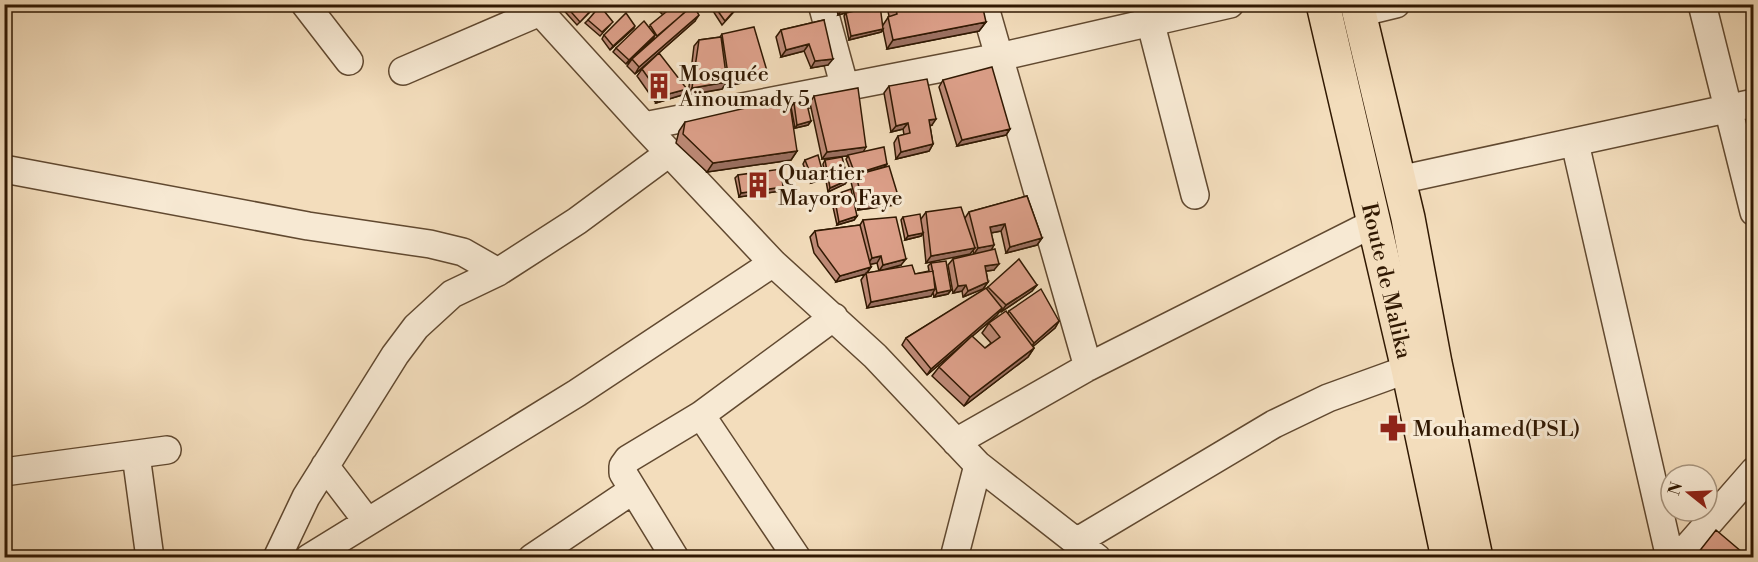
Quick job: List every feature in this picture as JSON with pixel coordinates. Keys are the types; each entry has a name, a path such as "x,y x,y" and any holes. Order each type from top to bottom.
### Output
{"main road":[{"name":"Route de Malika","path":"1323,4 1408,369 1448,558"},
{"name":"Route de Malika","path":"1358,9 1399,180 1476,558"}],"street":[{"path":"305,4 349,61"},
{"path":"822,4 845,88"},
{"path":"984,4 1088,367"},
{"path":"644,126 999,57 1148,13 1230,4"},
{"path":"1358,9 1396,4"},
{"path":"1702,4 1754,212"},
{"path":"403,71 537,8 773,263 875,356 978,465 1097,558"},
{"path":"1148,13 1195,195"},
{"path":"1399,180 1754,103"},
{"path":"1575,143 1670,558"},
{"path":"277,558 306,497 395,355 416,327 452,294 498,272 577,221 669,153"},
{"path":"4,169 308,226 430,244 463,252 498,272"},
{"path":"957,442 1088,367 1374,223"},
{"path":"309,558 577,393 773,263"},
{"path":"675,558 623,473 623,466 628,459 701,415 834,317"},
{"path":"1076,542 1274,424 1328,398 1408,369"},
{"path":"701,415 782,532 797,558"},
{"path":"4,472 167,450"},
{"path":"136,455 150,558"},
{"path":"954,558 978,465"},
{"path":"325,466 367,522"},
{"path":"1677,558 1754,471"},
{"path":"532,558 633,490"}],"building":[{"path":"564,4 597,4 580,22"},
{"path":"664,4 686,4 690,8 657,36 650,25 666,12 661,7"},
{"path":"718,4 740,4 725,21 715,7"},
{"path":"842,4 856,4 843,8"},
{"path":"895,4 982,4 986,22 893,40 888,17 897,14"},
{"path":"693,5 699,15 639,67 632,59"},
{"path":"880,5 883,29 851,36 846,13"},
{"path":"600,6 613,22 602,32 588,20"},
{"path":"626,13 635,26 613,46 604,35"},
{"path":"824,20 833,59 815,61 809,44 786,50 781,30"},
{"path":"644,21 655,35 629,60 616,48"},
{"path":"754,27 767,71 729,81 722,34"},
{"path":"721,37 727,82 692,88 699,40"},
{"name":"Mosquée Aïnoumady 5","path":"659,53 687,89 661,96 642,69"},
{"path":"992,67 1010,129 962,140 943,80"},
{"path":"927,79 936,119 929,120 933,144 901,152 898,136 910,133 908,123 896,126 889,86"},
{"path":"858,88 866,147 827,152 814,96"},
{"path":"789,98 797,151 713,163 683,134 685,122"},
{"path":"806,100 811,121 797,125 794,103"},
{"path":"884,147 887,164 855,174 848,155"},
{"path":"818,155 824,177 813,180 805,160"},
{"path":"842,157 848,180 830,188 825,160"},
{"path":"889,166 899,199 863,204 856,175"},
{"name":"Quartier Mayoro Faye","path":"781,169 783,187 741,193 738,175"},
{"path":"851,189 857,216 839,222 834,195"},
{"path":"1027,196 1042,238 1010,247 1005,224 990,227 994,245 978,248 969,212"},
{"path":"961,207 975,248 931,256 926,212"},
{"path":"920,214 923,233 908,236 903,217"},
{"path":"896,217 906,259 883,265 881,256 872,258 863,220"},
{"path":"860,225 871,267 840,276 818,246 815,231"},
{"path":"995,249 999,264 985,266 988,282 968,291 966,285 958,286 953,259"},
{"path":"1019,259 1037,285 1006,305 988,287"},
{"path":"946,261 951,290 937,293 931,263"},
{"path":"912,265 915,274 933,271 935,289 871,302 866,273"},
{"path":"986,288 1002,308 931,369 906,338"},
{"path":"1041,289 1059,321 1034,343 1009,311"},
{"path":"1006,311 1034,348 970,397 939,367 972,336 985,348 1000,337 989,323"},
{"path":"1716,530 1749,558 1694,558"}],"place":[{"name":"Mosquée Aïnoumady 5","path":"659,86"},
{"name":"Quartier Mayoro Faye","path":"758,185"},
{"name":"Mouhamed(PSL)","path":"1393,428"}]}
